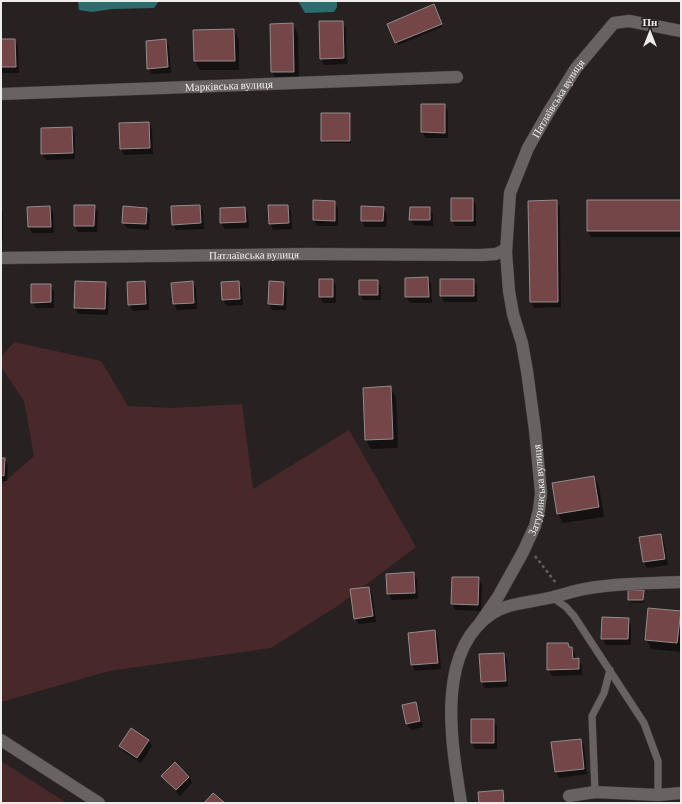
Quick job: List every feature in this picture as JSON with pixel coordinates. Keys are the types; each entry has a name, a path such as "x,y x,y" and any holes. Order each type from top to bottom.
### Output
{"street":[{"name":"Патлаївська вулиця","path":"522,343 513,314 506,249 510,193 517,173 544,120 576,68 614,23 630,21 681,31"},
{"name":"Марківська вулиця","path":"1,94 458,77"},
{"name":"Патлаївська вулиця","path":"1,258 306,254 482,255 496,254 506,249"},
{"name":"Затуринська вулиця","path":"462,803 452,730 454,680 462,650 498,597 523,552 535,526 540,510 541,493 535,430 522,343"},
{"name":"Затуринська вулиця","path":"480,623 494,612 511,605 590,588 681,582"},
{"path":"1,740 99,803"},
{"path":"569,796 595,792 658,795 681,793"}],"lane":[{"path":"552,597 566,607 574,616 644,722 653,743 658,761 658,795"},
{"path":"595,792 591,725 592,716 604,693 610,670"}],"path":[{"path":"534,553 545,572 557,584"}],"shaded area":[{"path":"14,342 101,361 128,406 172,408 242,404 253,489 349,430 416,547 339,605 271,648 109,671 1,702 1,485 34,456 24,401 1,367 1,357"},
{"path":"1,761 67,803 1,803"}],"water":[{"path":"78,1 159,1 154,8 112,9 92,12 79,10"},
{"path":"298,1 337,1 337,7 334,12 305,13"}],"building":[{"path":"434,4 442,24 395,43 387,24"},
{"path":"319,21 343,21 344,58 320,59"},
{"path":"293,23 294,72 271,72 270,24"},
{"path":"234,29 235,61 194,61 193,30"},
{"path":"1,39 15,39 16,67 1,67"},
{"path":"166,39 168,67 147,69 146,41"},
{"path":"421,104 445,104 445,133 421,132"},
{"path":"321,113 350,113 350,141 321,141"},
{"path":"149,122 150,148 120,149 119,123"},
{"path":"72,127 73,153 41,154 41,128"},
{"path":"451,198 473,198 473,221 451,221"},
{"path":"313,200 335,201 335,221 313,220"},
{"path":"557,200 558,302 530,302 528,201"},
{"path":"587,200 681,200 681,231 587,231"},
{"path":"74,205 95,205 94,226 74,226"},
{"path":"200,205 201,223 172,225 171,206"},
{"path":"268,205 288,205 289,223 269,224"},
{"path":"50,206 51,227 28,227 27,207"},
{"path":"123,206 147,208 146,224 122,223"},
{"path":"361,206 384,207 383,221 361,221"},
{"path":"245,207 246,222 220,223 220,208"},
{"path":"410,207 430,207 430,220 409,220"},
{"path":"428,277 429,297 405,297 405,278"},
{"path":"319,279 333,279 333,297 319,297"},
{"path":"440,279 474,279 474,296 440,296"},
{"path":"359,280 378,280 378,295 359,295"},
{"path":"75,281 106,282 105,309 74,308"},
{"path":"145,281 146,304 128,305 127,282"},
{"path":"193,281 194,303 173,304 171,283"},
{"path":"239,281 240,299 222,300 221,282"},
{"path":"269,281 284,282 283,305 268,304"},
{"path":"31,284 51,284 51,302 31,303"},
{"path":"391,386 393,439 365,440 363,388"},
{"path":"1,458 5,458 4,476 1,475"},
{"path":"594,476 599,507 557,514 552,483"},
{"path":"661,534 665,559 643,562 639,537"},
{"path":"414,572 415,593 387,594 386,574"},
{"path":"452,577 479,577 478,605 451,604"},
{"path":"369,587 373,616 354,619 350,589"},
{"path":"628,590 644,590 643,600 628,600"},
{"path":"648,608 681,611 677,643 645,640"},
{"path":"602,617 629,618 628,639 601,639"},
{"path":"435,630 438,663 411,665 408,633"},
{"path":"547,643 568,643 569,647 572,647 573,659 579,658 579,669 547,670"},
{"path":"504,653 506,681 481,682 479,654"},
{"path":"416,702 420,721 406,724 402,705"},
{"path":"471,719 494,719 494,743 471,743"},
{"path":"131,728 149,740 137,758 119,746"},
{"path":"581,739 584,769 555,772 551,742"},
{"path":"175,762 189,777 176,790 161,776"},
{"path":"503,790 504,803 479,803 478,792"},
{"path":"213,793 225,803 204,803"}]}
